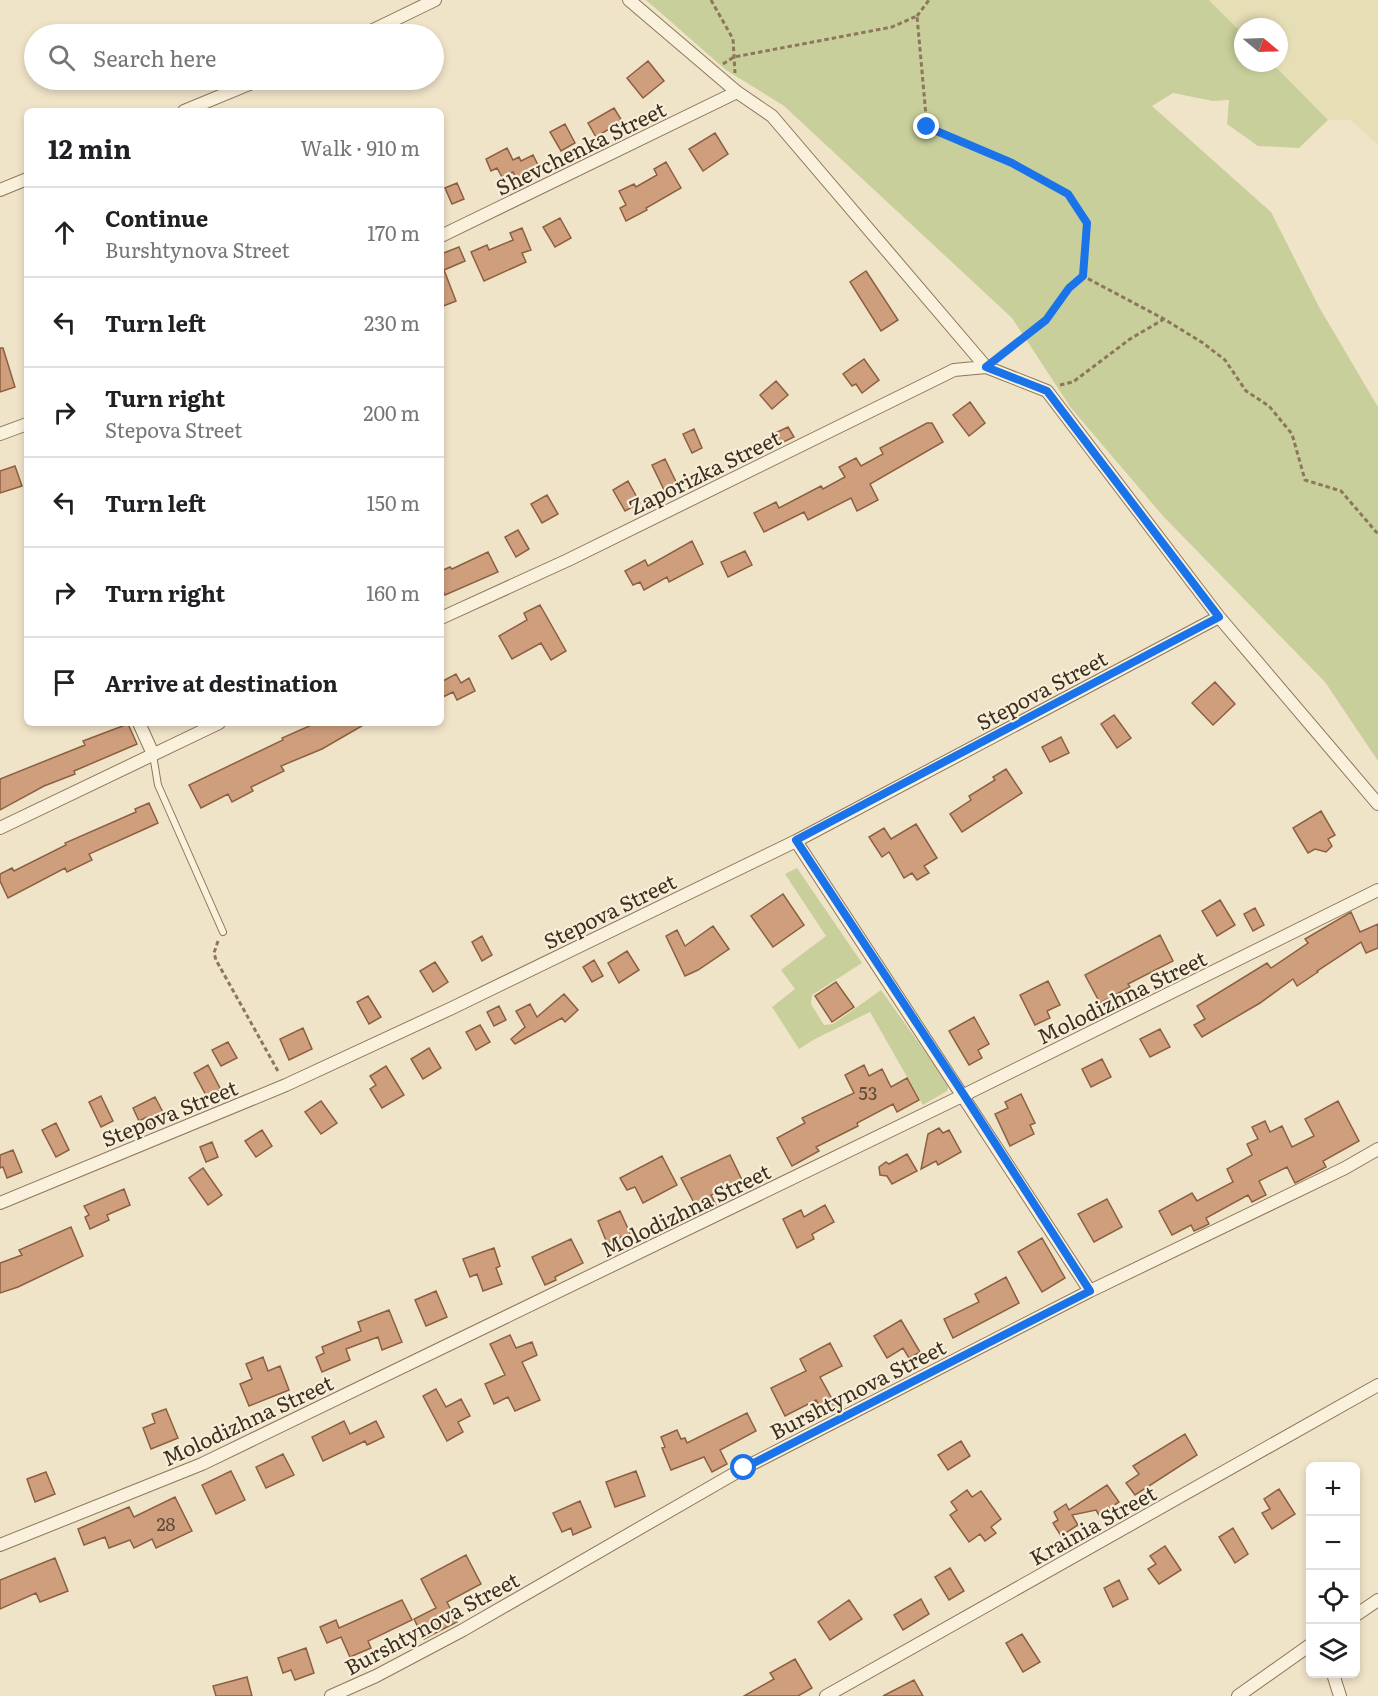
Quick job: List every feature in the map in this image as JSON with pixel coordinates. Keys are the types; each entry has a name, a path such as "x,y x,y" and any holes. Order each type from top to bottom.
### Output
{"street":[{"path":"386,24 435,0"},
{"path":"629,0 736,92 772,116 986,367 1047,391 1219,617 1378,804"},
{"path":"191,108 235,90"},
{"name":"Shevchenka Street","path":"444,235 736,92"},
{"path":"0,190 24,180"},
{"name":"Zaporizka Street","path":"444,617 568,560 954,370 986,367"},
{"path":"0,434 24,425"},
{"name":"Stepova Street","path":"0,1203 286,1085 452,1008 796,840 1219,617"},
{"path":"140,726 153,754"},
{"path":"0,828 213,726"},
{"path":"796,840 1090,1291"},
{"name":"Molodizhna Street","path":"0,1545 202,1464 964,1095 1378,890"},
{"name":"Burshtynova Street","path":"331,1696 376,1676 463,1630 744,1468 1090,1291 1345,1168 1378,1149"},
{"name":"Krainia Street","path":"826,1696 1378,1385"},
{"path":"1360,1612 1378,1600"},
{"path":"1238,1696 1306,1648"},
{"path":"1334,1678 1340,1696"}],"lane":[{"path":"153,754 159,785 223,932"}],"path":[{"path":"711,0 733,39 736,92"},
{"path":"712,71 734,57 892,27 917,16 929,0"},
{"path":"917,16 927,127 1012,163 1068,194 1087,223 1083,276 1069,288 1046,320 986,367"},
{"path":"1083,276 1164,319 1203,343 1225,360 1246,391 1269,406 1292,434 1305,480 1341,491 1378,534"},
{"path":"1047,391 1073,382 1130,339 1164,319"},
{"path":"223,932 215,946 216,960 286,1085"}],"shaded area":[{"path":"1209,0 1378,0 1378,145 1351,120 1328,120 1281,72 1288,72 1288,18 1234,18 1234,25"}],"green space":[{"path":"646,0 1209,0 1234,25 1234,72 1281,72 1328,120 1299,148 1258,146 1227,124 1229,100 1213,101 1173,93 1152,106 1271,212 1319,307 1378,407 1378,761 1325,682 1163,516 1071,408 1012,318 784,106 726,70"},
{"path":"797,868 862,963 812,995 811,1004 824,1025 833,1024 881,990 949,1085 947,1091 923,1105 870,1012 799,1049 772,1007 795,989 781,970 826,936 785,874"}],"building":[{"path":"648,61 664,81 643,98 627,78"},
{"path":"614,108 622,121 596,137 588,123"},
{"path":"565,124 575,143 561,151 550,132"},
{"path":"715,133 728,154 703,171 689,149"},
{"path":"507,148 513,160 519,157 521,161 533,155 540,169 517,180 513,172 502,177 497,168 491,171 486,159"},
{"path":"666,162 681,188 626,221 620,208 626,205 619,191 634,184 636,187 657,175 654,169"},
{"path":"457,183 464,199 452,204 445,188"},
{"path":"560,218 571,238 555,247 543,227"},
{"path":"522,228 531,250 522,253 526,262 484,281 471,252 487,245 489,250 513,240 510,233"},
{"path":"459,247 465,261 444,270 444,253"},
{"path":"444,270 456,301 444,306"},
{"path":"866,271 898,320 881,331 850,282"},
{"path":"0,348 3,348 15,387 0,392"},
{"path":"864,359 879,380 862,393 856,384 852,386 843,374"},
{"path":"776,381 788,395 772,409 760,395"},
{"path":"970,402 985,423 969,436 953,415"},
{"path":"927,423 932,423 943,442 870,484 878,500 857,511 851,498 808,520 804,512 764,532 754,513 776,502 779,508 821,486 823,489 845,477 839,467 856,458 861,466 883,454 880,448"},
{"path":"788,427 794,437 779,444 773,434"},
{"path":"694,429 702,448 692,453 683,434"},
{"path":"665,459 678,486 665,492 652,465"},
{"path":"15,466 22,486 0,493 0,471"},
{"path":"628,481 640,503 625,511 613,490"},
{"path":"547,495 558,514 542,523 531,504"},
{"path":"518,530 529,549 516,557 505,537"},
{"path":"692,541 703,564 669,582 667,577 644,590 640,582 633,585 625,571 645,560 648,566"},
{"path":"745,551 752,565 728,577 721,562"},
{"path":"488,552 498,572 445,595 444,570 450,567 452,569"},
{"path":"540,605 566,651 551,660 541,643 512,659 499,636 527,620 524,613"},
{"path":"456,674 461,683 469,678 475,691 457,700 453,692 444,696 444,680"},
{"path":"1215,682 1235,704 1213,725 1192,703"},
{"path":"1114,715 1131,738 1117,748 1101,724"},
{"path":"123,726 129,726 137,744 74,771 75,774 44,786 0,810 0,779 85,745 83,741"},
{"path":"309,726 362,726 322,749 281,766 284,771 251,787 253,791 232,802 228,794 201,808 189,785 283,740 282,738"},
{"path":"1061,737 1069,753 1050,762 1042,747"},
{"path":"1006,769 1022,793 962,832 950,814 971,800 969,796 995,780 993,777"},
{"path":"149,803 158,823 89,854 92,860 67,872 65,868 8,898 0,881 0,874 12,868 14,871 66,845 65,843 136,812 135,809"},
{"path":"1321,811 1335,835 1328,839 1332,846 1326,852 1315,849 1308,853 1293,828"},
{"path":"916,824 937,858 924,866 929,873 917,880 912,873 904,878 889,852 882,857 869,837 884,828 891,839"},
{"path":"783,894 804,925 773,947 751,916"},
{"path":"1220,900 1235,925 1217,936 1202,911"},
{"path":"1255,908 1264,925 1253,931 1244,914"},
{"path":"1351,912 1360,932 1378,924 1378,948 1366,953 1361,942 1297,986 1293,979 1260,1003 1202,1037 1194,1025 1205,1019 1197,1006 1267,963 1271,968 1308,943 1305,939"},
{"path":"713,926 729,949 685,976 666,936 677,930 685,946"},
{"path":"1160,935 1173,961 1128,984 1130,987 1100,1003 1085,975"},
{"path":"482,936 492,955 482,961 472,942"},
{"path":"627,951 639,970 619,983 608,963"},
{"path":"594,960 603,976 592,982 583,967"},
{"path":"435,962 448,982 433,992 420,971"},
{"path":"1048,981 1060,1005 1047,1011 1050,1018 1035,1025 1020,995"},
{"path":"836,982 854,1007 832,1022 815,996"},
{"path":"564,994 578,1010 565,1022 562,1018 515,1044 511,1039 525,1027 516,1011 530,1004 537,1017"},
{"path":"368,996 381,1017 369,1024 357,1002"},
{"path":"499,1006 506,1020 494,1026 487,1012"},
{"path":"974,1017 989,1044 978,1050 982,1058 969,1065 949,1031"},
{"path":"480,1025 490,1042 476,1050 466,1032"},
{"path":"303,1028 312,1049 289,1060 280,1039"},
{"path":"1160,1029 1170,1047 1150,1057 1140,1039"},
{"path":"228,1042 237,1058 221,1066 212,1050"},
{"path":"429,1048 441,1068 423,1079 411,1059"},
{"path":"1102,1059 1111,1077 1091,1087 1082,1069"},
{"path":"208,1065 221,1090 207,1097 194,1073"},
{"path":"864,1065 869,1076 882,1069 891,1087 907,1078 919,1100 897,1112 893,1104 857,1123 858,1126 816,1147 819,1151 792,1166 777,1138 805,1123 802,1118 854,1093 845,1075"},
{"path":"386,1066 404,1095 382,1108 370,1089 376,1085 370,1076"},
{"path":"1021,1094 1035,1123 1030,1125 1034,1134 1010,1146 995,1114 1008,1108 1005,1102"},
{"path":"101,1096 113,1121 101,1127 89,1102"},
{"path":"155,1097 166,1118 151,1126 147,1117 139,1121 133,1108"},
{"path":"321,1101 337,1123 321,1134 305,1112"},
{"path":"1338,1101 1359,1141 1323,1161 1326,1167 1295,1183 1287,1167 1259,1181 1266,1195 1252,1202 1248,1195 1206,1218 1209,1224 1194,1231 1191,1225 1172,1235 1159,1211 1192,1193 1197,1201 1233,1182 1227,1169 1252,1155 1247,1144 1258,1139 1252,1127 1265,1121 1270,1132 1282,1126 1292,1147 1314,1136 1305,1119"},
{"path":"56,1123 69,1150 56,1157 42,1130"},
{"path":"939,1128 943,1133 949,1130 961,1152 938,1165 936,1161 921,1169 928,1134"},
{"path":"262,1130 272,1146 256,1157 245,1141"},
{"path":"212,1142 218,1157 206,1162 200,1147"},
{"path":"13,1150 22,1172 7,1178 3,1167 0,1168 0,1155"},
{"path":"907,1154 917,1171 892,1184 887,1176 880,1175 879,1167"},
{"path":"730,1155 742,1180 711,1195 716,1205 700,1214 681,1178"},
{"path":"662,1156 677,1185 643,1203 635,1187 627,1190 620,1178"},
{"path":"203,1168 222,1195 208,1205 189,1178"},
{"path":"124,1189 130,1205 107,1215 109,1220 90,1229 85,1217 89,1215 84,1206"},
{"path":"1107,1199 1122,1227 1094,1242 1078,1214"},
{"path":"825,1205 834,1222 812,1234 814,1239 797,1248 783,1219 801,1210 804,1217"},
{"path":"620,1211 630,1233 607,1243 598,1221"},
{"path":"71,1227 83,1256 18,1287 0,1293 0,1263 22,1255 19,1250"},
{"path":"1042,1238 1065,1278 1042,1292 1018,1252"},
{"path":"571,1239 583,1263 555,1277 556,1280 545,1285 532,1257"},
{"path":"494,1248 500,1266 496,1268 502,1284 483,1291 477,1274 470,1277 463,1259"},
{"path":"1006,1277 1019,1303 953,1338 944,1319 979,1302 975,1294"},
{"path":"436,1291 447,1317 426,1326 415,1300"},
{"path":"389,1310 402,1342 382,1350 378,1337 346,1349 350,1360 322,1372 316,1357 324,1353 322,1347 361,1331 358,1322"},
{"path":"901,1320 920,1352 909,1358 903,1348 887,1358 874,1336"},
{"path":"510,1335 516,1348 532,1342 537,1355 522,1362 540,1400 515,1411 508,1397 494,1404 485,1384 505,1375 490,1344"},
{"path":"830,1343 842,1366 820,1377 837,1408 825,1415 816,1400 785,1416 771,1388 806,1371 800,1359"},
{"path":"263,1357 268,1371 280,1366 289,1390 249,1406 240,1384 252,1379 246,1364"},
{"path":"436,1389 446,1407 461,1399 470,1416 458,1422 463,1432 447,1441 423,1396"},
{"path":"166,1409 178,1438 151,1449 143,1428 155,1423 152,1414"},
{"path":"747,1413 756,1431 720,1450 727,1464 712,1472 704,1457 671,1470 662,1448 665,1447 661,1437 677,1430 681,1439 685,1438 687,1443"},
{"path":"344,1421 350,1434 376,1421 384,1437 367,1445 365,1441 323,1461 312,1437"},
{"path":"1185,1434 1197,1455 1135,1495 1126,1483 1139,1474 1133,1466"},
{"path":"961,1441 970,1456 948,1470 938,1455"},
{"path":"283,1454 294,1475 266,1488 256,1467"},
{"path":"231,1471 245,1500 216,1514 202,1485"},
{"path":"636,1471 645,1496 615,1507 606,1482"},
{"path":"46,1472 55,1494 35,1502 27,1479"},
{"path":"1107,1485 1119,1502 1099,1515 1096,1510 1072,1515 1078,1525 1061,1536 1053,1523 1058,1520 1054,1512 1066,1504 1069,1510"},
{"path":"1279,1489 1295,1514 1272,1529 1262,1513 1270,1509 1264,1499"},
{"path":"967,1490 972,1497 981,1491 1001,1519 991,1527 996,1533 985,1541 980,1534 969,1542 950,1515 957,1510 951,1502"},
{"path":"175,1497 192,1531 156,1548 152,1539 134,1548 130,1540 109,1548 105,1537 84,1545 78,1529 129,1507 134,1517"},
{"path":"580,1501 591,1527 573,1535 571,1528 562,1532 553,1513"},
{"path":"1233,1528 1248,1554 1235,1563 1219,1537"},
{"path":"1165,1546 1181,1570 1159,1584 1148,1569 1156,1564 1150,1556"},
{"path":"466,1555 481,1584 447,1602 457,1622 424,1639 414,1619 436,1608 421,1579"},
{"path":"55,1558 68,1591 40,1602 36,1593 0,1609 0,1580"},
{"path":"950,1568 964,1591 949,1600 935,1577"},
{"path":"1119,1580 1128,1599 1113,1607 1104,1588"},
{"path":"921,1599 929,1614 903,1630 894,1615"},
{"path":"402,1600 412,1620 368,1641 371,1648 350,1657 341,1637 327,1643 320,1627 336,1620 339,1628"},
{"path":"849,1600 862,1619 830,1640 818,1622"},
{"path":"1022,1634 1040,1662 1023,1672 1006,1643"},
{"path":"306,1648 314,1673 295,1680 291,1670 283,1673 278,1658"},
{"path":"795,1659 812,1688 798,1696 744,1696 774,1679 770,1673"},
{"path":"247,1677 252,1696 216,1696 213,1686"},
{"path":"914,1680 923,1696 883,1696"}],"route":[{"path":"744,1468 1090,1291 796,840 1219,617 1047,391 986,367 1046,320 1069,288 1083,276 1087,223 1068,194 1012,163 927,127"}]}
